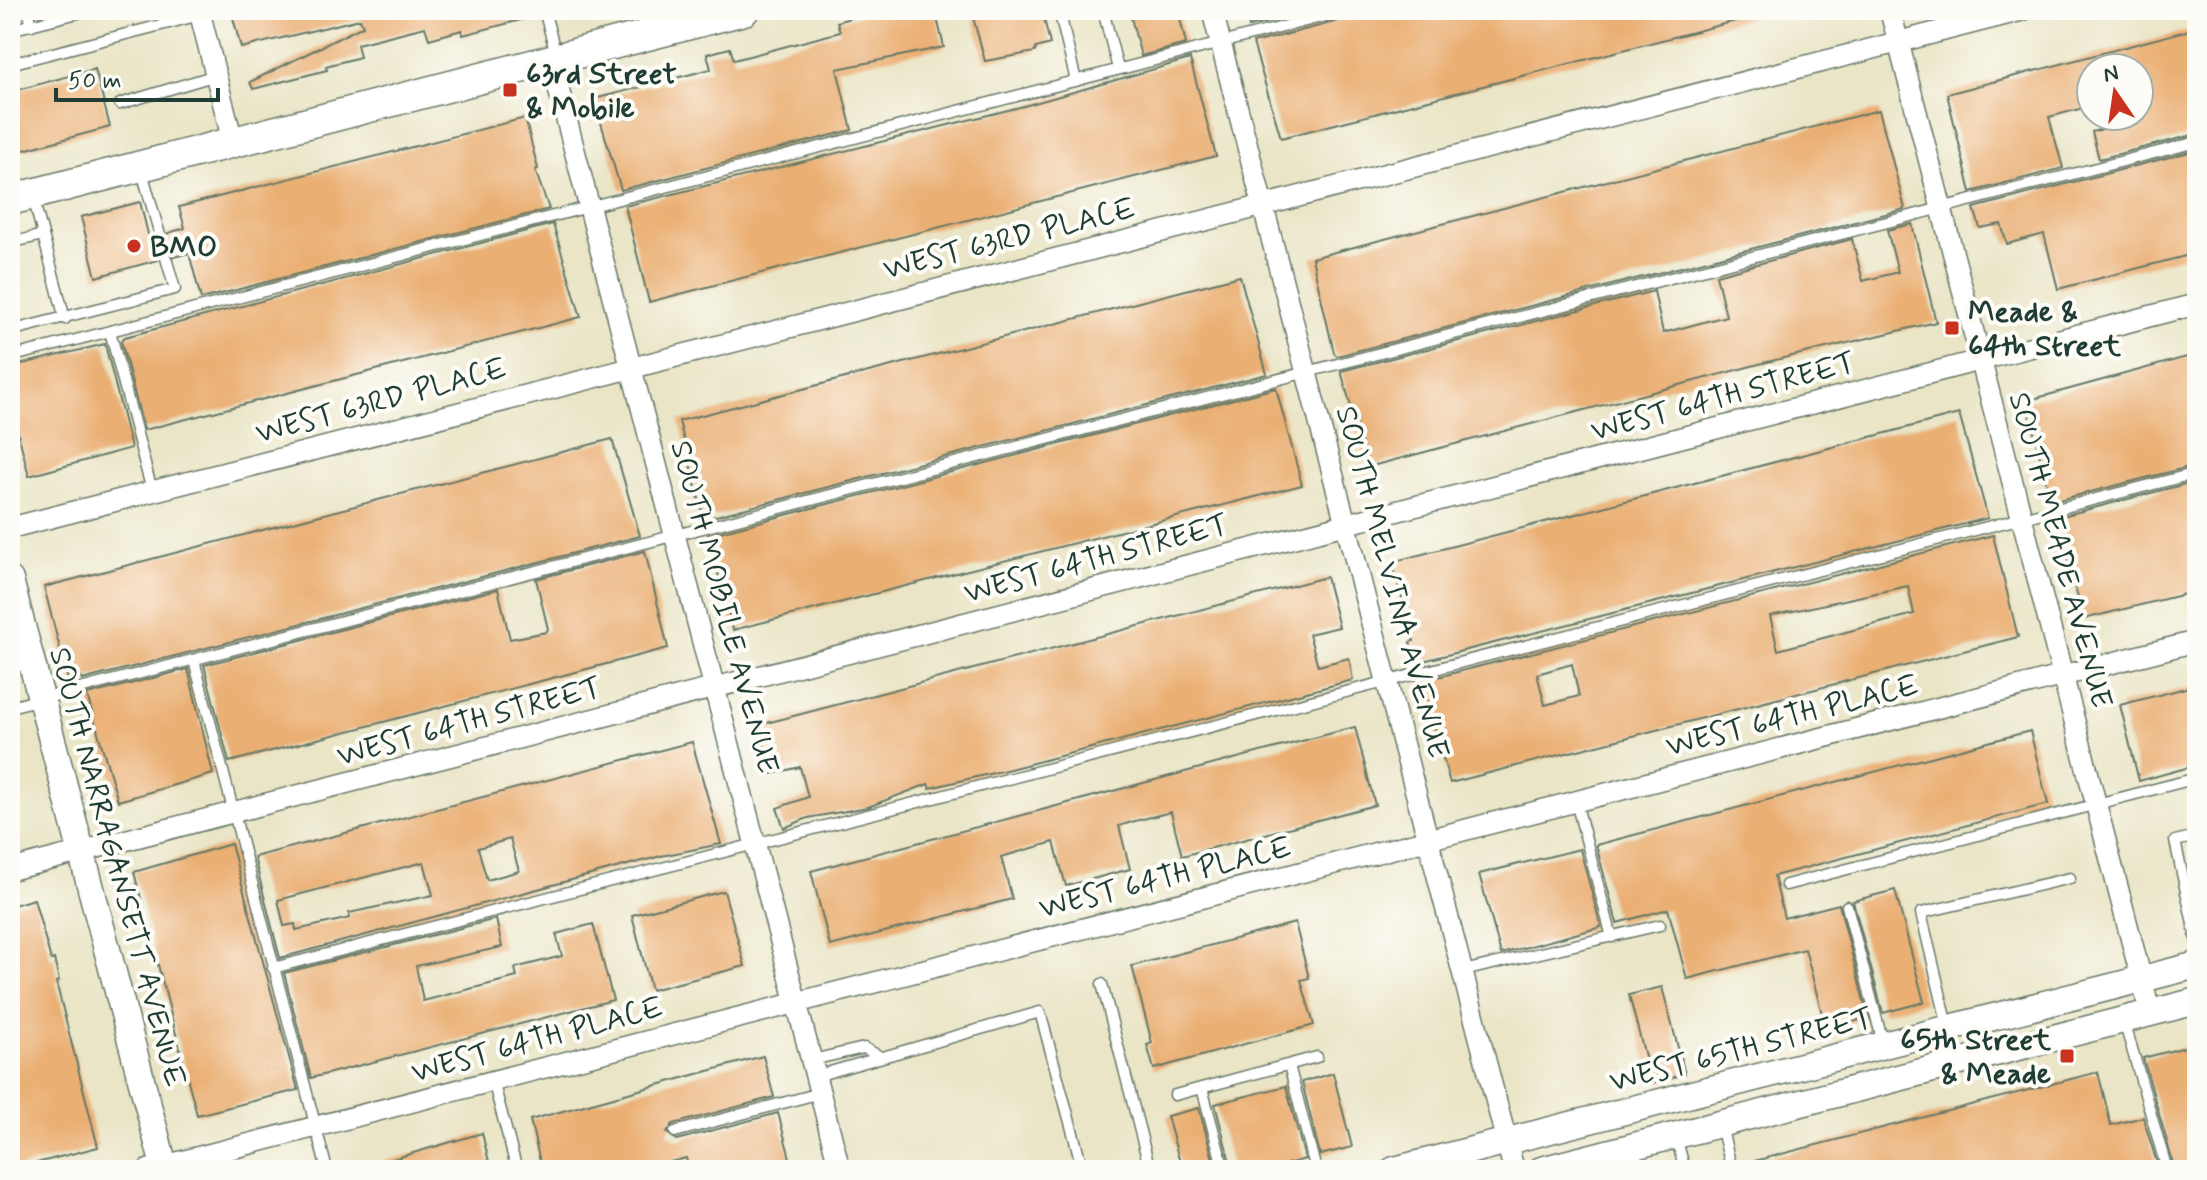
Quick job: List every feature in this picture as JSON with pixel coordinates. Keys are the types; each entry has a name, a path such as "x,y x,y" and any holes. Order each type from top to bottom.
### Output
{"main road":[{"path":"21,198 554,59 643,23 744,10"}],"street":[{"name":"SOUTH MELVINA AVENUE","path":"1212,10 1514,1170"},
{"name":"SOUTH MEADE AVENUE","path":"1890,10 2150,1012"},
{"name":"WEST 63RD PLACE","path":"10,528 2023,10"},
{"path":"199,12 233,142"},
{"name":"SOUTH MOBILE AVENUE","path":"554,59 589,207 840,1170"},
{"name":"WEST 64TH STREET","path":"10,870 2197,304"},
{"name":"SOUTH NARRAGANSETT AVENUE","path":"10,580 20,665 41,699 159,1169"},
{"name":"WEST 64TH PLACE","path":"159,1169 2197,641"},
{"name":"WEST 65TH STREET","path":"1394,1170 2197,965"},
{"path":"1541,1170 2197,1001"}],"lane":[{"path":"28,10 32,25"},
{"path":"10,30 90,10"},
{"path":"544,10 554,59"},
{"path":"1059,10 1076,81"},
{"path":"1103,10 1118,69"},
{"path":"10,357 1348,10"},
{"path":"10,64 199,12"},
{"path":"120,104 216,75"},
{"path":"10,707 2197,142"},
{"path":"141,167 160,235"},
{"path":"21,198 43,235 65,319"},
{"path":"10,243 43,235"},
{"path":"10,331 175,289 166,258"},
{"path":"110,331 152,491"},
{"path":"273,968 2197,473"},
{"path":"194,660 327,1170"},
{"path":"1786,885 2197,778"},
{"path":"1576,802 1612,937"},
{"path":"2197,836 2175,841 2193,907 2197,942"},
{"path":"1949,1028 1921,913 2070,878"},
{"path":"1847,906 1884,1045"},
{"path":"1463,971 1660,925"},
{"path":"1102,984 1150,1170"},
{"path":"675,1132 816,1076 1040,1012 1083,1170"},
{"path":"2123,1019 2167,1170"},
{"path":"816,1076 864,1048 879,1056"},
{"path":"1175,1095 1317,1057"},
{"path":"1289,1065 1316,1170"},
{"path":"493,1081 517,1170"},
{"path":"1202,1088 1224,1170"},
{"path":"1721,1124 1732,1170"},
{"path":"1676,1135 1685,1170"}],"building":[{"path":"231,10 535,10 536,16 463,35 462,30 429,39 425,27 357,44 360,57 326,66 327,70 253,89 250,82 363,26 360,19 241,48"},
{"path":"875,10 935,10 944,47 837,69 852,130 621,190 594,99 711,69 707,54 730,48 734,60 840,32 837,22"},
{"path":"971,10 1042,10 1050,44 1036,48 1035,52 985,61"},
{"path":"1129,10 1178,10 1186,44 1141,56"},
{"path":"1245,10 1316,10 1249,27"},
{"path":"1356,10 1546,10 1547,18 1583,10 1758,10 1759,15 1281,138 1253,43 1350,18"},
{"path":"2197,28 2197,134 2099,159 2092,132 2155,132 2155,52 2106,52"},
{"path":"1190,59 1216,156 649,302 625,206 1024,106"},
{"path":"2075,60 2075,110 2049,117 2063,168 1971,192 1947,94"},
{"path":"95,69 110,127 16,152 10,130 10,92"},
{"path":"1879,110 1905,209 1337,356 1334,353 1312,258"},
{"path":"525,118 538,169 535,170 549,209 201,299 189,253 174,257 165,250 158,260 96,277 81,217 140,202 149,238 161,243 168,233 185,228 179,207"},
{"path":"2197,150 2197,253 2058,289 2044,234 2007,244 2001,224 1980,228 1974,208"},
{"path":"553,224 581,317 144,430 121,341 125,337"},
{"path":"1912,224 1936,322 1763,363 1368,467 1341,371 1654,291 1663,333 1726,316 1716,275 1852,239 1863,281 1898,272 1887,230"},
{"path":"1240,276 1267,374 704,519 679,421"},
{"path":"105,344 131,448 29,476 10,401 10,367"},
{"path":"2194,355 2197,465 2051,502 2026,401"},
{"path":"1276,388 1302,485 733,630 708,535"},
{"path":"1959,414 1988,518 1415,663 1410,642 1414,641 1392,562"},
{"path":"612,439 640,536 82,680 81,677 68,680 44,587"},
{"path":"2197,481 2197,591 2084,619 2055,518"},
{"path":"1993,535 2018,637 1450,783 1422,681","holes":["1908,586 1914,614 1778,650 1770,616","1572,664 1579,696 1545,705 1537,674"]},
{"path":"645,551 668,648 229,762 204,665 498,589 510,639 546,632 548,629 536,579"},
{"path":"1326,577 1339,627 1309,634 1318,666 1349,658 1353,680 1010,769 930,788 928,784 868,807 808,818 784,828 777,808 808,797 800,767 771,774 759,725"},
{"path":"188,669 213,774 118,801 87,695"},
{"path":"2197,685 2197,765 2139,781 2120,705"},
{"path":"1355,727 1375,805 1182,856 1171,812 1135,821 1119,826 1130,869 1066,886 1054,842 1001,857 1012,899 830,946 811,871"},
{"path":"2030,731 2048,804 1774,876 1784,918 1839,904 1868,1017 1826,1029 1805,949 1687,979 1668,909 1617,923 1596,845"},
{"path":"692,742 721,844 661,856 280,958 254,857","holes":["510,839 519,871 487,880 478,848","424,862 433,895 349,913 350,918 296,930 295,924 284,926 278,900"]},
{"path":"231,844 298,1090 197,1115 134,872"},
{"path":"1580,849 1601,927 1501,954 1479,874"},
{"path":"1895,890 1924,1002 1883,1013 1853,901"},
{"path":"724,891 745,966 651,990 632,915"},
{"path":"34,899 51,960 54,959 59,981 56,982 98,1147 10,1170 10,906"},
{"path":"496,919 502,947 416,966 423,1001 517,977 515,968 562,956 556,934 593,924 613,1000 311,1078 284,973"},
{"path":"1295,923 1309,978 1301,980 1314,1025 1154,1069 1147,1045 1152,1043 1132,966"},
{"path":"1662,987 1685,1074 1652,1083 1629,995"},
{"path":"2197,1044 2197,1170 2175,1170 2143,1058"},
{"path":"763,1056 774,1097 673,1124 667,1133 677,1140 778,1113 790,1158 744,1170 689,1170 686,1158 639,1170 542,1170 530,1120"},
{"path":"2098,1072 2111,1125 2143,1117 2159,1170 1744,1170 1743,1164"},
{"path":"1333,1073 1352,1147 1320,1155 1302,1082"},
{"path":"1286,1086 1305,1159 1266,1170 1232,1170 1215,1104"},
{"path":"1199,1108 1216,1170 1182,1170 1167,1116"},
{"path":"482,1133 491,1170 373,1170 372,1165"}],"place":[{"name":"63rd Street & Mobile","path":"510,90"},
{"name":"BMO","path":"134,246"},
{"name":"Meade & 64th Street","path":"1952,328"},
{"name":"65th Street & Meade","path":"2067,1056"}]}
